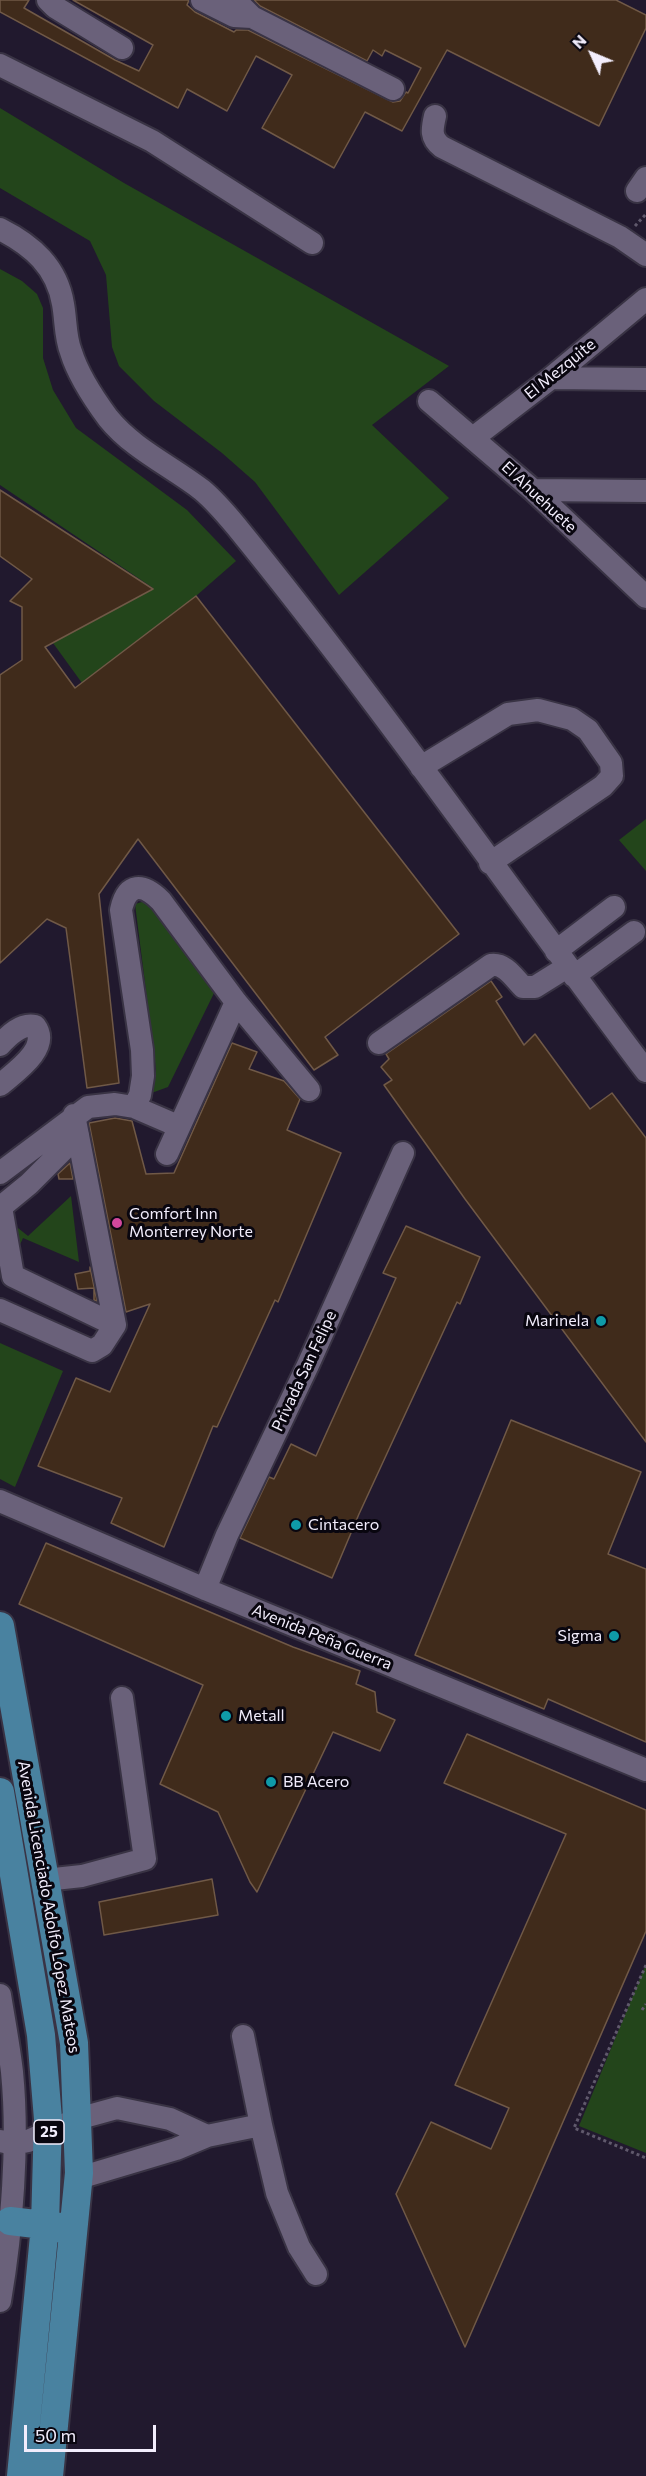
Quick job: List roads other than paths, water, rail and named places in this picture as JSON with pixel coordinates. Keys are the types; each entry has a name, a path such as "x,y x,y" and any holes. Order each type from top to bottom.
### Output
{"main road":[{"name":"Avenida Licenciado Adolfo López Mateos","path":"0,1626 74,2043 79,2178 49,2476"},
{"name":"Avenida Licenciado Adolfo López Mateos","path":"0,1792 11,1926 41,2035 49,2133 45,2225 21,2476"},
{"path":"5,2220 61,2227 65,2231 62,2271 67,2289"}],"street":[{"path":"48,0 55,7 122,48"},
{"path":"202,0 234,16 252,17"},
{"path":"235,0 252,17 393,89"},
{"path":"0,65 152,141 312,243"},
{"path":"435,116 432,132 434,139 442,147 620,237 646,255"},
{"path":"0,229 19,239 38,254 56,279 64,306 71,353 94,398 110,420 133,443 205,493 233,523 359,682 490,863 646,1071"},
{"name":"El Mezquite","path":"473,438 551,378 646,299"},
{"path":"551,378 646,379"},
{"name":"El Ahuehuete","path":"429,400 532,490 645,595"},
{"path":"532,490 646,491"},
{"path":"421,767 508,714 538,710 572,719 588,730 611,763 612,776 603,786 490,863"},
{"path":"135,1107 143,1076 142,1058 121,910 123,902 132,890 146,888 161,901 236,1002 309,1090"},
{"path":"566,965 614,907"},
{"path":"379,1043 491,964 498,964 505,968 523,987 535,987 566,965 634,932"},
{"path":"167,1154 236,1002"},
{"path":"0,1045 10,1034 27,1025 35,1026 41,1037 40,1043 30,1057 0,1085"},
{"path":"115,1325 13,1276 1,1207 29,1184 76,1125 80,1110 95,1105 115,1104 135,1107 178,1126"},
{"path":"0,1173 76,1125"},
{"path":"0,1310 92,1350 102,1345 115,1325 76,1125"},
{"name":"Privada San Felipe","path":"205,1589 227,1535 308,1365 403,1153"},
{"name":"Avenida Peña Guerra","path":"0,1501 205,1589 646,1770"},
{"path":"45,1880 82,1876 145,1859 122,1698"},
{"path":"0,1995 12,2073 1,2289"},
{"path":"243,2036 277,2193 299,2247 316,2274"},
{"path":"7,2143 49,2133 77,2119 117,2108 170,2119 207,2136"},
{"path":"79,2178 176,2149 207,2136 261,2125"}],"place":[{"name":"Comfort Inn Monterrey Norte","path":"117,1223"},
{"name":"Marinela","path":"601,1321"},
{"name":"Cintacero","path":"296,1525"},
{"name":"Sigma","path":"614,1636"},
{"name":"Metall","path":"226,1716"},
{"name":"BB Acero","path":"271,1782"}]}
